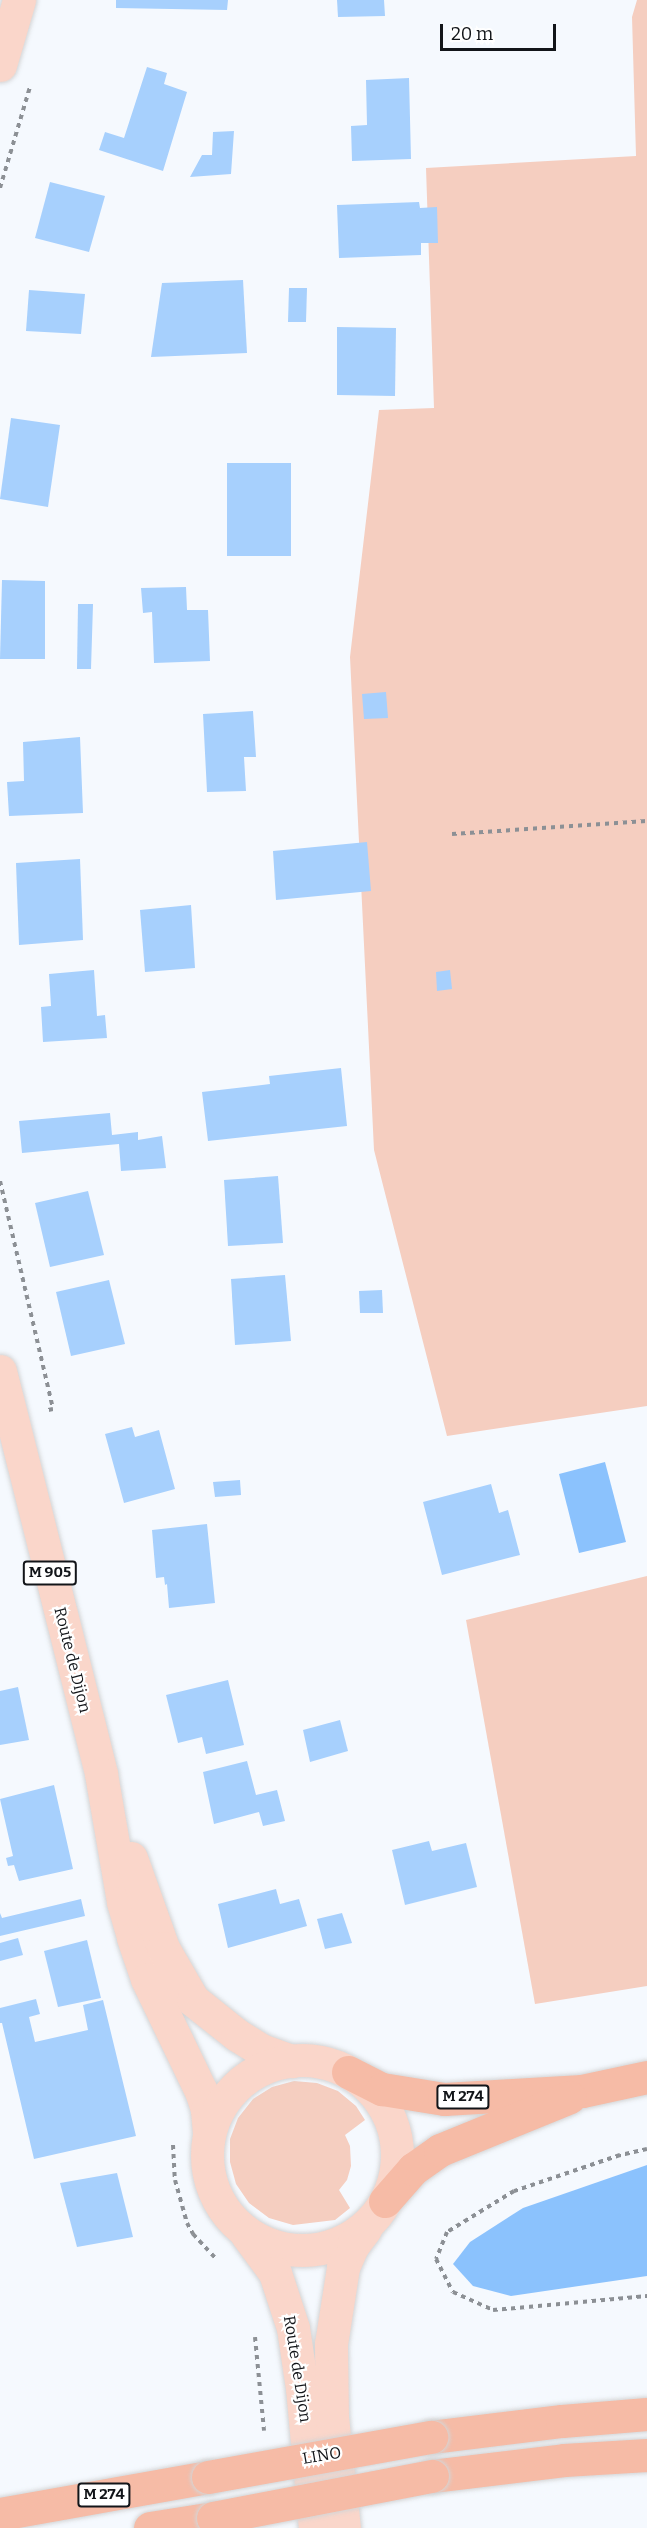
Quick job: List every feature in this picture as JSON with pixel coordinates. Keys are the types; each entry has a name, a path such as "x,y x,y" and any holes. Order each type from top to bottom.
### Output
{"highway":[{"name":"M 274","path":"348,2072 382,2089 431,2098 582,2091 647,2077"},
{"name":"M 274","path":"379,2210 413,2169 440,2150 582,2091"},
{"name":"LINO","path":"0,2514 431,2437 562,2421 647,2414"},
{"path":"150,2528 432,2476 564,2460 647,2455"}],"main road":[{"path":"0,65 20,0"},
{"name":"Route de Dijon","path":"0,1371 101,1774 123,1902 138,1957 201,2091 207,2110 209,2134"},
{"name":"Route de Dijon","path":"101,1774 163,1948 181,1983 193,2000 224,2026 261,2050 292,2061"},
{"path":"292,2061 321,2063 348,2072 378,2098 394,2133 397,2156 394,2179 379,2210 354,2235 333,2245 310,2250 291,2250 271,2246 237,2225 224,2210 208,2174 209,2134 226,2098 239,2083 255,2072 292,2061"},
{"name":"Route de Dijon","path":"345,2528 332,2418 333,2321 340,2275 347,2255 379,2210"},
{"name":"Route de Dijon","path":"237,2225 270,2264 288,2307 303,2388 315,2528"}],"path":[{"path":"0,188 32,77"},
{"path":"452,834 647,821"},
{"path":"0,1181 53,1409 12,1418"},
{"path":"647,2149 620,2155 514,2192 447,2232 436,2259 453,2292 493,2310 647,2296"}],"shaded area":[{"path":"637,0 647,0 647,1406 447,1436 374,1150 350,657 379,410 434,408 426,168 636,156 632,17"},
{"path":"647,1576 647,1986 535,2004 466,1620"},
{"path":"294,2081 317,2083 338,2091 356,2106 365,2120 345,2135 350,2146 351,2166 347,2180 339,2190 350,2208 335,2220 293,2225 269,2218 249,2203 236,2184 230,2162 230,2139 238,2118 253,2099 272,2087"}],"water":[{"path":"605,1462 626,1542 579,1553 559,1474"},
{"path":"647,2165 647,2276 511,2296 473,2286 453,2264 470,2242 523,2208"}],"building":[{"path":"116,0 228,0 227,10 116,8"},
{"path":"337,0 384,0 385,16 338,17"},
{"path":"147,67 167,73 164,84 187,92 163,171 99,150 105,132 124,138"},
{"path":"409,78 411,159 352,161 351,126 367,125 366,80"},
{"path":"234,131 231,174 190,177 202,155 212,155 213,132"},
{"path":"50,182 105,196 89,252 35,238"},
{"path":"419,202 420,208 437,207 438,243 421,243 421,255 339,258 337,205"},
{"path":"243,280 247,353 151,357 162,283"},
{"path":"289,288 307,288 306,322 288,322"},
{"path":"29,290 85,294 81,334 26,331"},
{"path":"337,327 396,328 395,396 337,395"},
{"path":"11,418 60,425 48,507 0,499"},
{"path":"227,463 291,463 291,556 227,556"},
{"path":"2,580 45,581 45,659 0,659"},
{"path":"186,587 187,610 208,610 210,661 154,663 152,612 143,613 141,588"},
{"path":"78,604 93,604 91,669 77,669"},
{"path":"386,692 388,718 364,719 362,694"},
{"path":"253,711 256,757 244,757 246,791 207,792 203,714"},
{"path":"80,737 83,813 9,816 7,782 24,781 23,742"},
{"path":"367,842 371,891 276,900 273,851"},
{"path":"80,859 83,940 19,945 16,863"},
{"path":"191,905 195,968 145,972 140,910"},
{"path":"94,970 97,1016 105,1015 107,1038 43,1042 41,1007 51,1006 49,974"},
{"path":"450,970 452,989 437,991 436,972"},
{"path":"341,1068 347,1126 208,1141 202,1092 270,1084 269,1076"},
{"path":"110,1113 112,1135 138,1132 138,1140 162,1136 166,1168 121,1171 119,1144 22,1153 19,1121"},
{"path":"278,1176 283,1243 228,1246 224,1180"},
{"path":"88,1191 104,1255 50,1267 35,1203"},
{"path":"285,1275 291,1341 235,1345 231,1279"},
{"path":"109,1280 125,1344 71,1356 56,1292"},
{"path":"382,1290 383,1313 360,1313 359,1291"},
{"path":"132,1427 135,1437 159,1430 175,1489 124,1503 105,1434"},
{"path":"240,1480 241,1495 215,1497 213,1482"},
{"path":"491,1484 499,1513 508,1510 520,1555 442,1575 423,1502"},
{"path":"207,1524 215,1603 169,1608 167,1584 165,1585 164,1577 156,1578 152,1530"},
{"path":"228,1680 244,1745 206,1754 202,1737 178,1743 166,1695"},
{"path":"18,1687 29,1740 0,1745 0,1691"},
{"path":"340,1720 348,1751 310,1762 303,1730"},
{"path":"247,1761 256,1795 277,1790 285,1821 263,1826 259,1812 214,1824 203,1772"},
{"path":"54,1785 73,1869 19,1881 14,1865 8,1866 6,1858 13,1856 0,1799"},
{"path":"429,1841 432,1851 466,1843 477,1887 405,1905 392,1850"},
{"path":"276,1889 280,1904 299,1899 307,1926 228,1948 218,1904"},
{"path":"81,1899 85,1916 0,1936 0,1913 2,1918"},
{"path":"342,1913 352,1943 325,1949 317,1919"},
{"path":"18,1938 23,1955 0,1961 0,1943"},
{"path":"87,1940 101,1998 58,2007 44,1951"},
{"path":"36,1999 40,2014 29,2017 35,2042 88,2030 83,2005 103,2000 136,2136 34,2159 2,2023 0,2023 0,2008"},
{"path":"117,2173 133,2237 77,2247 60,2183"}]}
